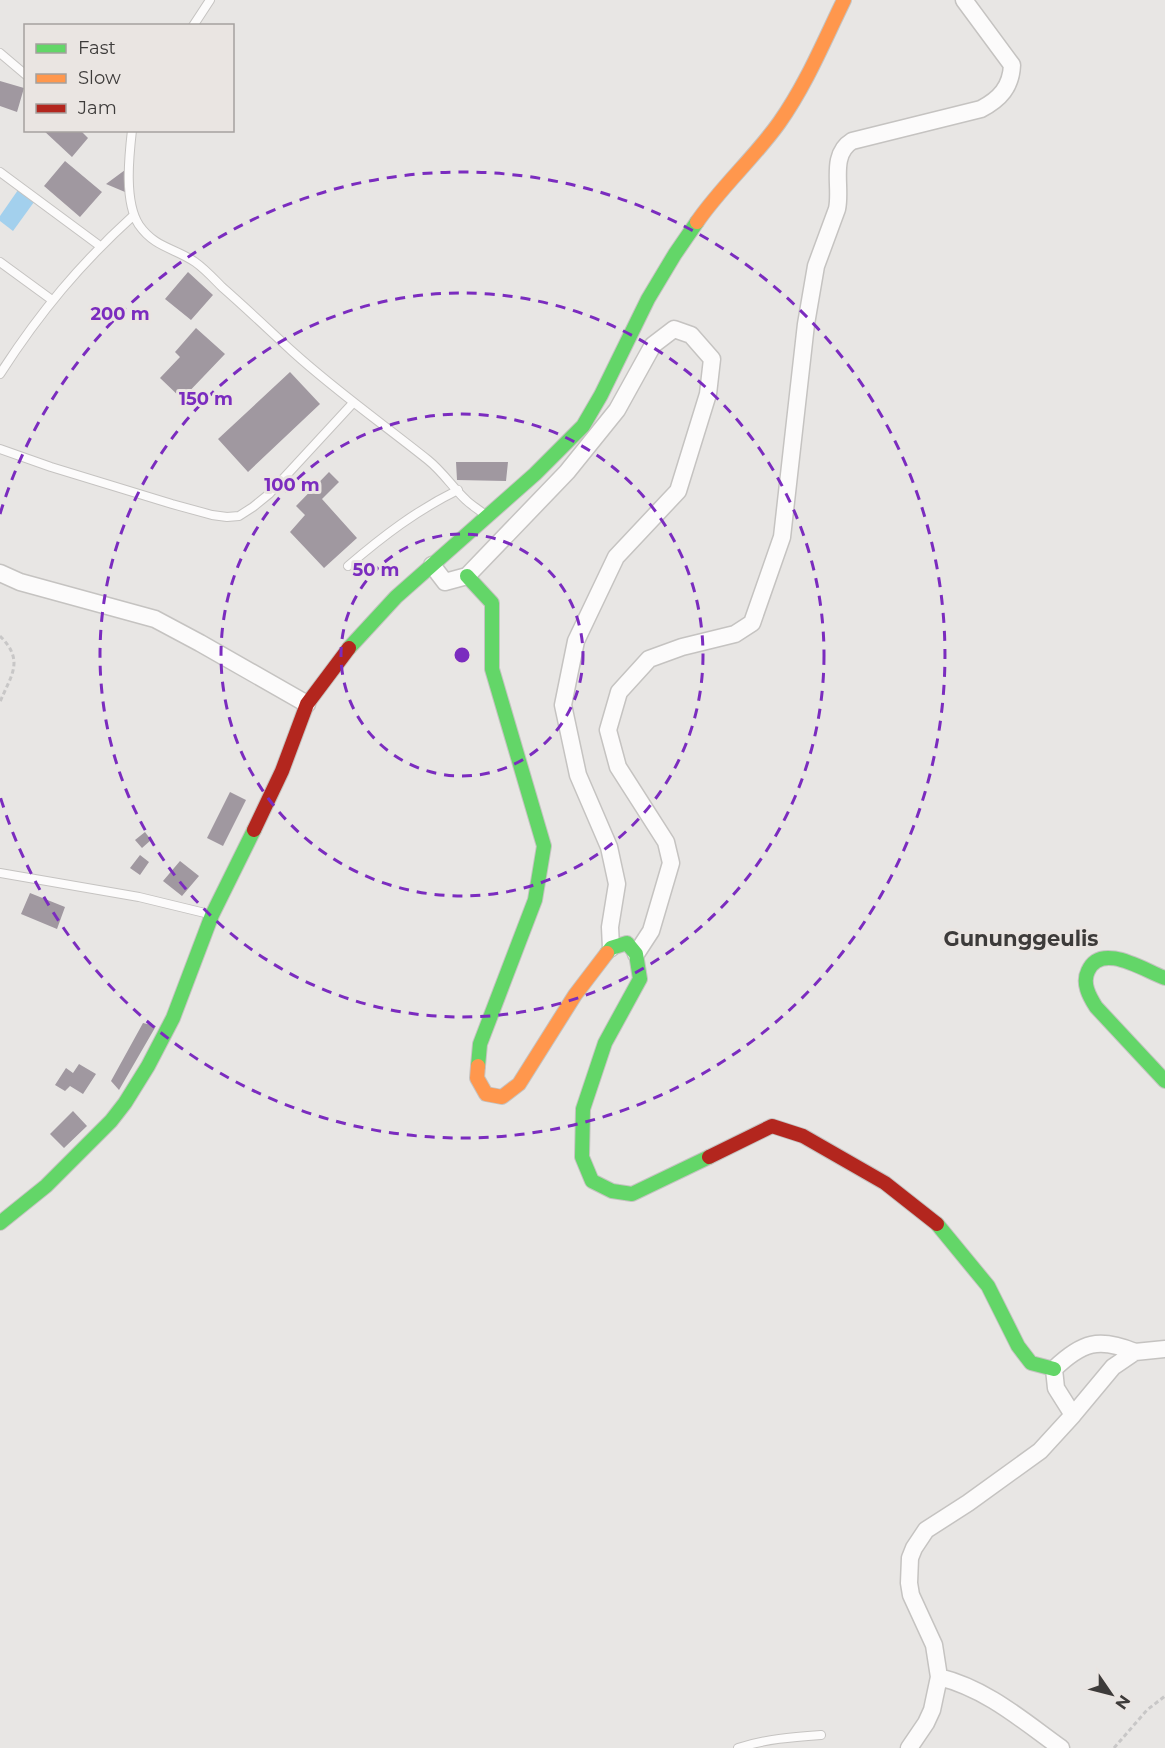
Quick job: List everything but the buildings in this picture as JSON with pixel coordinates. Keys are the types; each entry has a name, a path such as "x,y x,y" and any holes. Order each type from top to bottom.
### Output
{"street":[{"path":"0,1223 46,1186 111,1121 148,1066 173,1018 212,915 282,771 307,704 357,638 396,597 573,438 601,396 661,276 712,200 759,148 788,109 844,0"},
{"path":"636,954 651,931 671,863 666,842 618,766 608,730 619,692 649,659 682,647 735,634 752,623 782,537 806,324 816,266 839,202 838,160 842,150 852,141 981,109 991,104 1010,81 1012,65 964,0"},
{"path":"432,565 445,582 467,576 567,472 617,410 653,345 675,329 691,335 712,359 708,394 678,490 616,557 576,641 562,705 578,775 609,847 617,884 610,927 611,948"},
{"path":"0,573 20,582 155,619 307,704"},
{"path":"467,576 492,603 492,669 544,846 535,900 480,1044 477,1078 486,1094 502,1097 519,1084 575,995 611,948 627,943 636,954 640,979 605,1042 583,1109 582,1157 592,1181 612,1191 632,1194 772,1125 803,1136 885,1183 934,1221 988,1286 1018,1346 1031,1362 1054,1369"},
{"path":"1165,978 1107,957 1090,965 1086,976 1092,1001 1165,1081"},
{"path":"1054,1369 1070,1353 1089,1345 1104,1343 1135,1352 1165,1349"},
{"path":"911,1748 932,1710 939,1677 934,1645 911,1595 910,1558 914,1548 926,1530 1040,1451 1113,1367 1135,1352"},
{"path":"1054,1369 1056,1388 1073,1415"},
{"path":"939,1677 957,1681 998,1702 1061,1748"}],"lane":[{"path":"194,24 210,0"},
{"path":"0,53 24,73"},
{"path":"132,132 129,185 134,215 147,234 168,250 195,261 293,352 353,403 430,462 465,500 487,516"},
{"path":"0,172 100,246"},
{"path":"0,374 52,300 100,246 134,215"},
{"path":"0,262 52,300"},
{"path":"0,449 172,504 212,515 239,516 269,494 353,403"},
{"path":"348,566 406,519 458,490"},
{"path":"0,873 139,897 212,915"},
{"path":"738,1748 758,1742 821,1734"}],"path":[{"path":"0,636 14,654 15,664 12,677 0,702"},
{"path":"1114,1748 1147,1710 1165,1696"}],"water":[{"path":"18,190 34,202 13,231 0,221 0,216"}],"traffic: fast":[{"path":"349,648 396,597 535,474 583,426 601,395 648,299 697,222"},
{"path":"467,576 492,603 492,669 544,846 535,900 480,1044 478,1066"},
{"path":"0,1223 46,1186 111,1121 125,1103 148,1066 173,1018 212,915 254,830"},
{"path":"607,953 611,948 627,943 636,954 640,979 605,1043 583,1109 582,1157 592,1181 612,1191 632,1194 709,1157"},
{"path":"1165,978 1113,958 1103,958 1094,962 1086,976 1086,985 1096,1007 1165,1081"},
{"path":"937,1224 988,1286 1018,1346 1031,1363 1054,1369"}],"traffic: slow":[{"path":"697,222 769,136 789,108 814,63 844,0"},
{"path":"478,1066 477,1078 486,1094 502,1097 519,1084 575,995 607,953"}],"traffic: jam":[{"path":"254,830 282,771 307,704 349,648"},
{"path":"709,1157 772,1126 803,1136 885,1183 937,1224"}],"district":[{"name":"Gununggeulis","path":"1021,938"}]}
